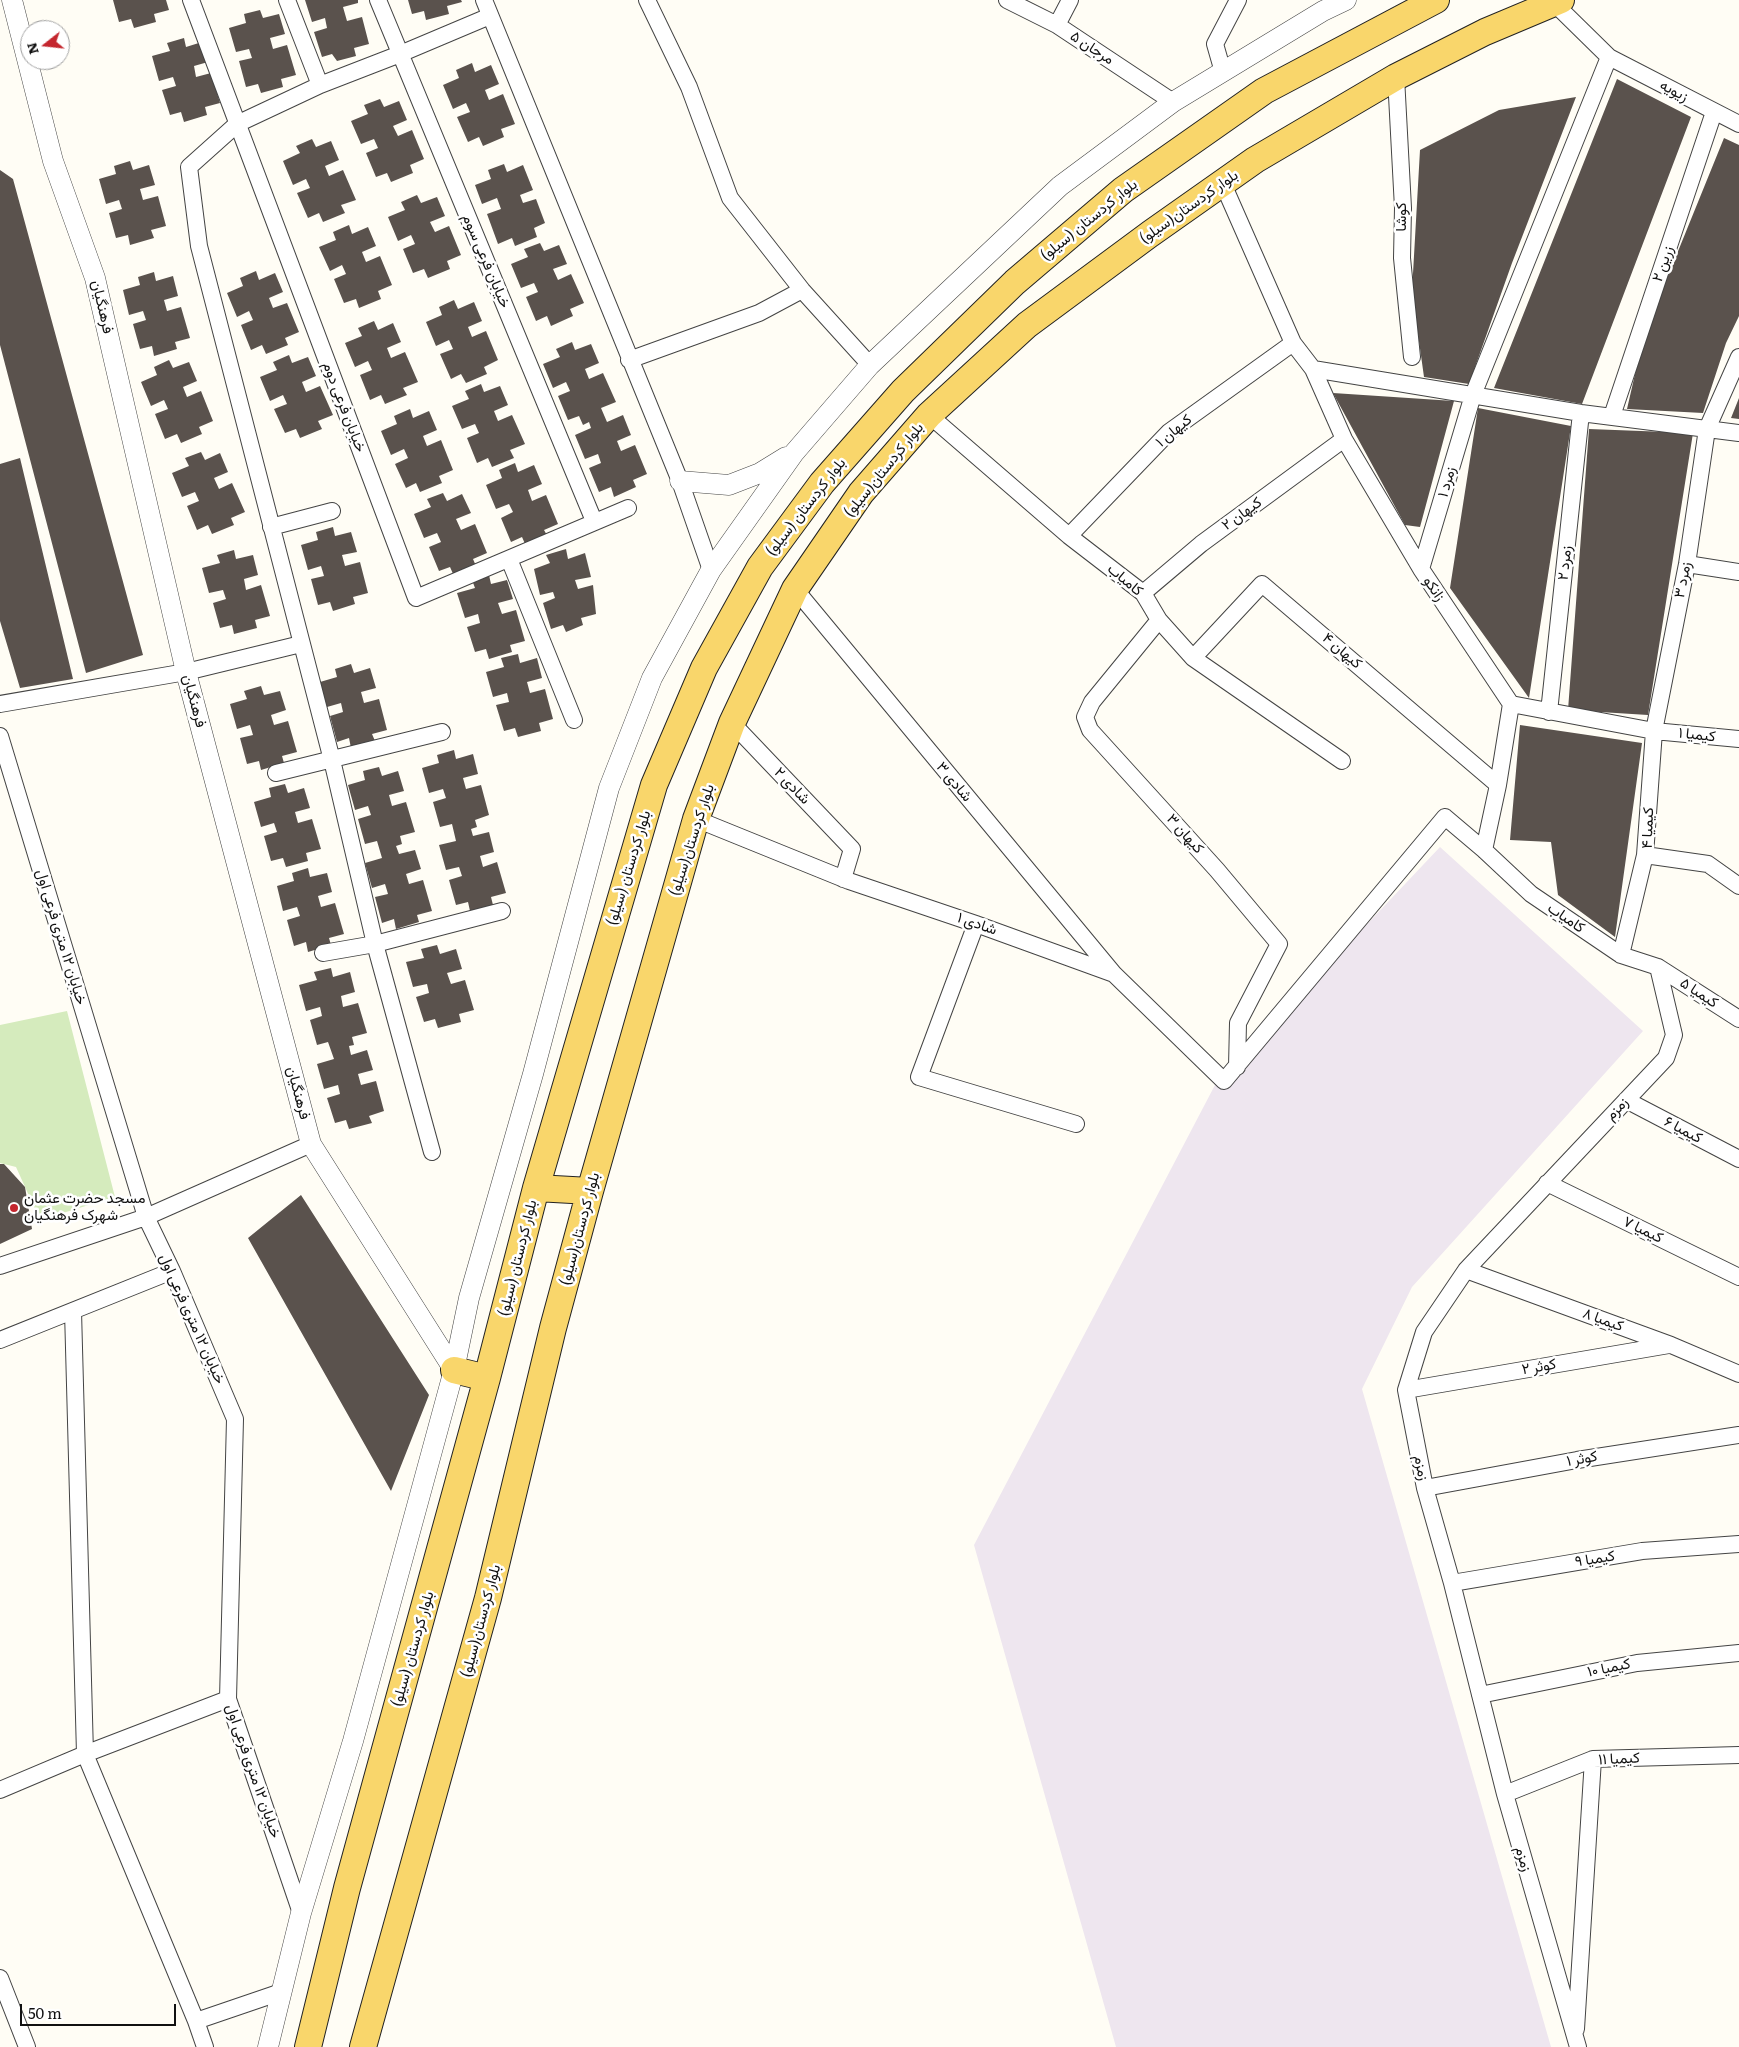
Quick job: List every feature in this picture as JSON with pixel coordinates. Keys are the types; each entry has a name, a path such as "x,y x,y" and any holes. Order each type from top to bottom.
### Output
{"main road":[{"name":"بلوار کردستان (سیلو)","path":"308,2047 347,1888 487,1378 536,1188 654,785 704,668 760,567 822,483 903,391 1008,288 1123,190 1264,91 1436,0"},
{"name":"بلوار کردستان(سیلو)","path":"363,2047 488,1598 553,1328 590,1191 696,819 732,723 795,589 862,493 929,415 1027,325 1150,234 1255,160 1396,76 1485,32 1557,1"},
{"path":"536,1188 590,1191"},
{"path":"454,1370 487,1378"}],"street":[{"name":"فرهنگیان","path":"12,0 53,161 95,278 186,672 311,1144 454,1370"},
{"name":"خیابان فرعی دوم","path":"191,0 416,598 628,508"},
{"path":"286,0 320,85"},
{"name":"خیابان فرعی سوم","path":"378,0 594,521"},
{"path":"484,0 680,482 711,570"},
{"path":"646,0 689,87 730,198 802,290 870,365"},
{"name":"مرجان ۵","path":"1007,0 1057,25 1173,102"},
{"path":"1057,25 1070,0"},
{"path":"1224,72 1215,44 1238,0"},
{"path":"268,2047 301,1913 353,1742 454,1370 469,1298 533,1074 609,788 652,678 711,570 794,453 870,365 1060,186 1173,102 1323,11 1346,0"},
{"name":"زیویه","path":"1557,1 1609,57 1739,124"},
{"path":"432,1152 375,944 332,760 199,246 189,167 237,124 320,85 490,16"},
{"name":"زمرد ۱","path":"1421,569 1473,395 1609,57"},
{"name":"کوشا","path":"1396,76 1403,208 1402,258 1412,357"},
{"name":"زرین ۲","path":"1612,416 1714,112"},
{"name":"زانکو","path":"1223,184 1293,343 1313,369 1344,438 1421,569 1511,704"},
{"path":"629,360 759,313 802,290"},
{"name":"کیهان ۱","path":"1069,536 1168,432 1293,343"},
{"name":"زمرد ۳","path":"1654,731 1687,564 1707,429 1739,357"},
{"path":"1313,369 1581,413 1739,433"},
{"name":"زمرد ۲","path":"1549,712 1581,413"},
{"name":"کامیاب","path":"929,415 1069,536 1143,592 1159,620 1194,658 1342,761"},
{"name":"کیهان ۲","path":"1143,592 1201,544 1344,438"},
{"path":"680,482 729,485 760,473 794,453"},
{"path":"271,526 332,511"},
{"path":"509,559 574,720"},
{"path":"1687,564 1739,572"},
{"name":"کیهان ۴","path":"1194,658 1262,584 1498,785"},
{"name":"شادی ۳","path":"795,589 1114,974"},
{"name":"کیهان ۳","path":"1159,620 1092,702 1085,717 1090,730 1217,870 1279,944 1238,1023 1237,1067"},
{"path":"0,704 186,672 302,644"},
{"path":"1484,850 1498,785 1511,704 1654,731"},
{"name":"شادی ۲","path":"732,723 852,849 842,879"},
{"name":"کیمیا ۱","path":"1654,731 1739,739"},
{"name":"کیمیا ۴","path":"1654,731 1645,854 1708,864 1739,886"},
{"path":"276,773 442,732"},
{"name":"خیابان ۱۲ متری فرعی اول","path":"0,736 146,1217 172,1271 235,1419 228,1699 301,1913"},
{"name":"کامیاب","path":"1237,1067 1445,817 1531,894 1621,955 1658,966"},
{"name":"شادی ۱","path":"696,819 842,879 976,924 1114,974 1224,1081 1237,1067"},
{"path":"1621,955 1645,854"},
{"path":"322,953 375,944 502,911"},
{"path":"976,924 919,1078 1076,1124"},
{"name":"کیمیا ۵","path":"1658,966 1739,1019"},
{"name":"زمزم","path":"1577,2044 1505,1794 1452,1583 1425,1488 1406,1390 1424,1332 1466,1270 1666,1058 1674,1035 1658,966"},
{"name":"کیمیا ۶","path":"1626,1100 1739,1160"},
{"path":"0,1266 146,1217 311,1144"},
{"name":"کیمیا ۷","path":"1548,1183 1739,1277"},
{"name":"کیمیا ۸","path":"1466,1270 1671,1345 1739,1374"},
{"path":"0,1340 172,1271"},
{"path":"73,1311 85,1754 196,2021 205,2047"},
{"name":"کوثر ۲","path":"1406,1390 1671,1345"},
{"name":"کوثر ۱","path":"1425,1488 1577,1460 1739,1435"},
{"name":"کیمیا ۹","path":"1452,1583 1642,1551 1739,1544"},
{"name":"کیمیا ۱۰","path":"1480,1695 1637,1662 1739,1653"},
{"path":"0,1790 85,1754 228,1699"},
{"name":"کیمیا ۱۱","path":"1505,1794 1593,1759 1739,1754"},
{"path":"1577,2044 1593,1759"},
{"path":"0,1978 27,2047"},
{"path":"196,2021 281,1992"}],"shaded area":[{"path":"1440,847 1643,1031 1412,1287 1362,1389 1551,2047 1116,2047 974,1545 1215,1085"}],"green space":[{"path":"67,1011 115,1197 40,1220 16,1167 0,1163 0,1025"}],"building":[{"path":"113,0 166,0 169,10 154,14 156,22 134,28 131,19 119,22"},
{"path":"305,0 358,0 358,3 343,7 347,21 362,17 369,44 354,48 356,56 337,61 332,54 322,57 314,32 327,28 325,18 312,22"},
{"path":"408,0 461,0 462,2 447,6 449,14 426,20 424,11 412,14"},
{"path":"260,10 263,18 279,14 285,34 270,38 273,49 287,45 296,75 281,79 283,87 261,93 258,84 246,87 239,61 252,58 249,49 236,52 229,28 246,23 244,14"},
{"path":"184,38 186,47 202,42 208,62 194,66 196,77 211,73 220,103 205,107 207,115 184,122 181,112 170,115 162,90 176,86 173,77 159,81 152,56 170,51 167,43"},
{"path":"472,63 475,72 491,65 499,84 485,90 489,100 503,94 515,124 501,129 504,137 483,146 479,137 468,142 457,117 470,112 466,103 453,109 443,85 459,78 456,70"},
{"path":"1617,79 1691,117 1582,404 1494,388"},
{"path":"1576,97 1512,263 1469,384 1424,377 1412,291 1420,150 1499,110"},
{"path":"380,99 384,107 399,101 407,120 393,126 398,136 412,130 424,159 410,165 413,173 391,182 387,173 376,177 366,153 378,148 374,139 361,144 351,121 368,114 364,105"},
{"path":"1724,138 1739,145 1739,316 1726,343 1703,413 1627,409 1644,335"},
{"path":"312,139 316,147 331,141 339,160 325,166 329,176 343,170 356,200 341,205 345,213 323,222 319,213 308,218 297,193 310,188 306,179 293,185 283,161 300,153 296,146"},
{"path":"130,161 133,170 149,165 155,185 140,189 143,200 158,196 166,226 151,230 154,238 130,245 128,235 116,238 109,213 122,209 119,200 106,204 99,179 116,174 114,166"},
{"path":"504,164 507,172 523,165 533,190 520,195 523,203 536,199 545,223 534,228 537,237 515,246 512,238 498,244 487,214 501,209 497,198 482,204 475,185 491,179 488,170"},
{"path":"0,170 13,179 143,655 86,673 0,345"},
{"path":"417,195 421,203 437,197 445,216 430,222 435,232 449,226 461,255 447,261 450,269 428,278 424,269 413,273 403,249 415,244 411,235 398,241 388,217 405,210 401,202"},
{"path":"349,225 352,234 368,227 376,246 362,252 366,262 380,256 392,285 378,291 381,299 359,308 356,299 344,303 334,279 346,274 342,265 330,271 319,247 336,240 333,232"},
{"path":"540,243 544,251 559,245 567,264 553,269 558,280 571,274 584,303 570,309 573,316 551,326 547,316 536,321 526,297 538,292 534,283 521,288 511,264 528,257 524,249"},
{"path":"256,271 259,280 275,273 283,292 269,298 273,308 287,303 299,332 285,338 288,345 266,354 262,345 251,350 241,325 253,320 249,311 237,317 227,293 243,286 240,278"},
{"path":"154,272 156,281 173,276 178,296 164,300 167,311 181,307 190,338 175,342 177,349 154,356 152,346 140,349 133,324 146,320 143,311 129,315 123,290 140,285 138,277"},
{"path":"454,300 458,309 474,302 482,321 468,327 472,337 486,331 498,360 484,367 487,374 466,383 461,374 451,379 440,354 453,349 449,340 436,346 426,322 442,315 439,307"},
{"path":"374,321 378,330 393,323 401,342 387,348 391,358 405,352 418,382 403,388 407,395 385,404 381,395 370,400 360,375 372,370 368,361 355,367 345,343 362,336 358,328"},
{"path":"572,342 575,350 591,344 599,363 585,369 589,379 603,373 616,402 601,408 607,422 623,415 631,435 617,441 621,451 635,445 647,474 633,480 636,487 614,497 611,487 599,492 589,468 601,463 598,454 585,459 575,435 591,428 589,422 583,425 579,416 568,420 558,396 570,391 566,382 553,388 543,364 560,357 556,349"},
{"path":"289,355 292,363 308,357 316,376 302,382 306,392 320,386 333,415 318,421 322,429 300,438 296,429 285,433 274,409 287,404 283,395 270,401 260,377 277,370 273,362"},
{"path":"169,360 173,368 189,362 197,381 183,387 187,397 201,391 213,421 199,427 202,434 181,443 177,434 165,439 155,414 168,409 164,400 151,406 141,382 157,375 154,367"},
{"path":"481,384 484,392 500,386 508,405 494,411 498,421 512,415 525,444 510,450 514,458 492,467 488,458 477,463 467,438 479,433 475,424 462,429 452,406 469,399 465,391"},
{"path":"1333,393 1454,401 1420,527 1405,525"},
{"path":"1739,398 1739,419 1731,418"},
{"path":"1478,408 1571,426 1529,698 1450,588"},
{"path":"410,409 413,418 429,411 437,430 423,436 427,446 441,440 453,470 439,476 442,483 420,492 416,483 406,488 395,464 408,458 404,449 391,455 381,431 397,424 394,416"},
{"path":"1589,429 1693,433 1648,715 1568,710"},
{"path":"201,452 205,460 220,453 228,472 214,478 219,489 232,483 245,512 231,518 234,525 212,534 208,525 197,530 187,506 199,501 195,492 182,497 172,473 189,466 185,458"},
{"path":"20,458 73,679 20,688 0,621 0,464"},
{"path":"515,463 518,472 534,465 542,484 528,490 532,501 546,495 558,524 544,530 548,537 526,546 522,537 511,542 501,518 513,512 509,504 496,509 486,485 502,478 499,470"},
{"path":"443,493 447,501 462,494 471,513 456,519 461,530 475,524 487,553 473,559 476,566 454,576 450,567 439,571 429,547 441,542 437,533 424,538 414,514 431,507 427,499"},
{"path":"333,527 335,536 351,532 357,552 342,555 345,566 360,562 368,593 353,597 355,604 333,611 330,602 318,605 311,579 324,576 321,566 308,570 301,545 318,540 316,532"},
{"path":"566,549 568,559 585,553 591,577 575,580 578,589 593,585 596,614 581,618 583,625 566,632 563,625 551,629 543,603 555,598 553,592 540,595 534,569 550,563 546,555"},
{"path":"234,550 236,559 253,555 258,575 244,579 246,590 261,585 270,616 255,620 257,628 234,634 232,625 220,628 213,603 226,599 223,590 209,593 202,568 220,563 217,555"},
{"path":"489,575 491,584 507,580 513,599 498,603 502,614 516,610 525,641 510,645 512,652 489,659 486,649 475,652 467,627 480,623 478,614 465,618 457,593 475,588 472,580"},
{"path":"518,654 520,663 537,658 542,678 527,682 530,693 545,689 553,719 539,723 541,731 518,737 515,728 504,731 496,705 509,702 507,693 493,697 486,672 504,667 501,658"},
{"path":"351,664 354,673 370,668 376,688 361,692 364,703 379,699 387,730 372,734 375,741 351,748 349,738 337,742 330,716 343,712 341,703 327,707 320,682 337,677 335,669"},
{"path":"261,686 264,695 280,691 286,710 271,715 274,725 288,721 297,752 282,756 284,763 261,770 259,761 247,764 240,738 253,735 250,725 237,729 230,704 247,699 244,691"},
{"path":"1520,725 1642,743 1615,937 1558,895 1551,842 1510,840"},
{"path":"454,750 456,759 473,754 478,774 463,778 466,789 481,785 489,815 475,820 477,827 471,829 473,836 489,832 494,852 480,856 483,867 497,862 506,893 491,897 493,905 470,911 468,902 456,905 449,880 462,876 459,867 446,870 439,845 456,841 452,824 440,827 433,802 446,798 443,789 429,793 422,768 439,763 437,755"},
{"path":"379,767 382,776 398,771 404,791 389,795 392,806 406,802 415,832 400,836 402,844 396,846 399,854 415,850 421,869 406,874 409,884 423,880 432,911 417,915 419,922 396,929 394,919 382,923 375,897 388,894 385,884 372,888 365,863 382,858 377,841 365,844 358,819 371,815 368,806 355,810 348,785 365,780 363,771"},
{"path":"285,784 288,793 304,788 310,808 295,812 298,823 312,819 321,849 306,853 308,861 286,867 283,858 271,861 264,836 277,832 274,823 261,827 254,802 271,797 269,788"},
{"path":"308,868 310,877 327,873 332,892 318,896 321,907 335,903 344,934 329,938 331,945 308,952 306,942 294,946 287,920 300,916 297,907 283,911 277,886 294,881 292,873"},
{"path":"437,945 440,954 456,949 462,969 447,973 451,984 465,980 474,1010 459,1014 461,1022 438,1028 435,1019 424,1022 416,997 429,993 427,984 413,987 406,962 424,958 421,949"},
{"path":"331,968 333,977 350,972 355,992 341,996 343,1007 358,1003 367,1033 352,1037 354,1045 349,1046 351,1055 367,1050 373,1070 358,1074 361,1085 376,1081 384,1111 369,1116 372,1123 349,1129 346,1120 335,1123 327,1098 340,1094 338,1085 324,1089 317,1064 334,1059 328,1042 317,1045 310,1020 322,1016 320,1007 306,1011 299,985 317,980 314,972"},
{"name":"مسجد حضرت عثمان شهرک فرهنگیان","path":"0,1164 4,1164 25,1187 32,1229 0,1244"},
{"path":"301,1195 429,1395 391,1491 248,1238"}],"place":[{"name":"مسجد حضرت عثمان شهرک فرهنگیان","path":"14,1208"}]}
